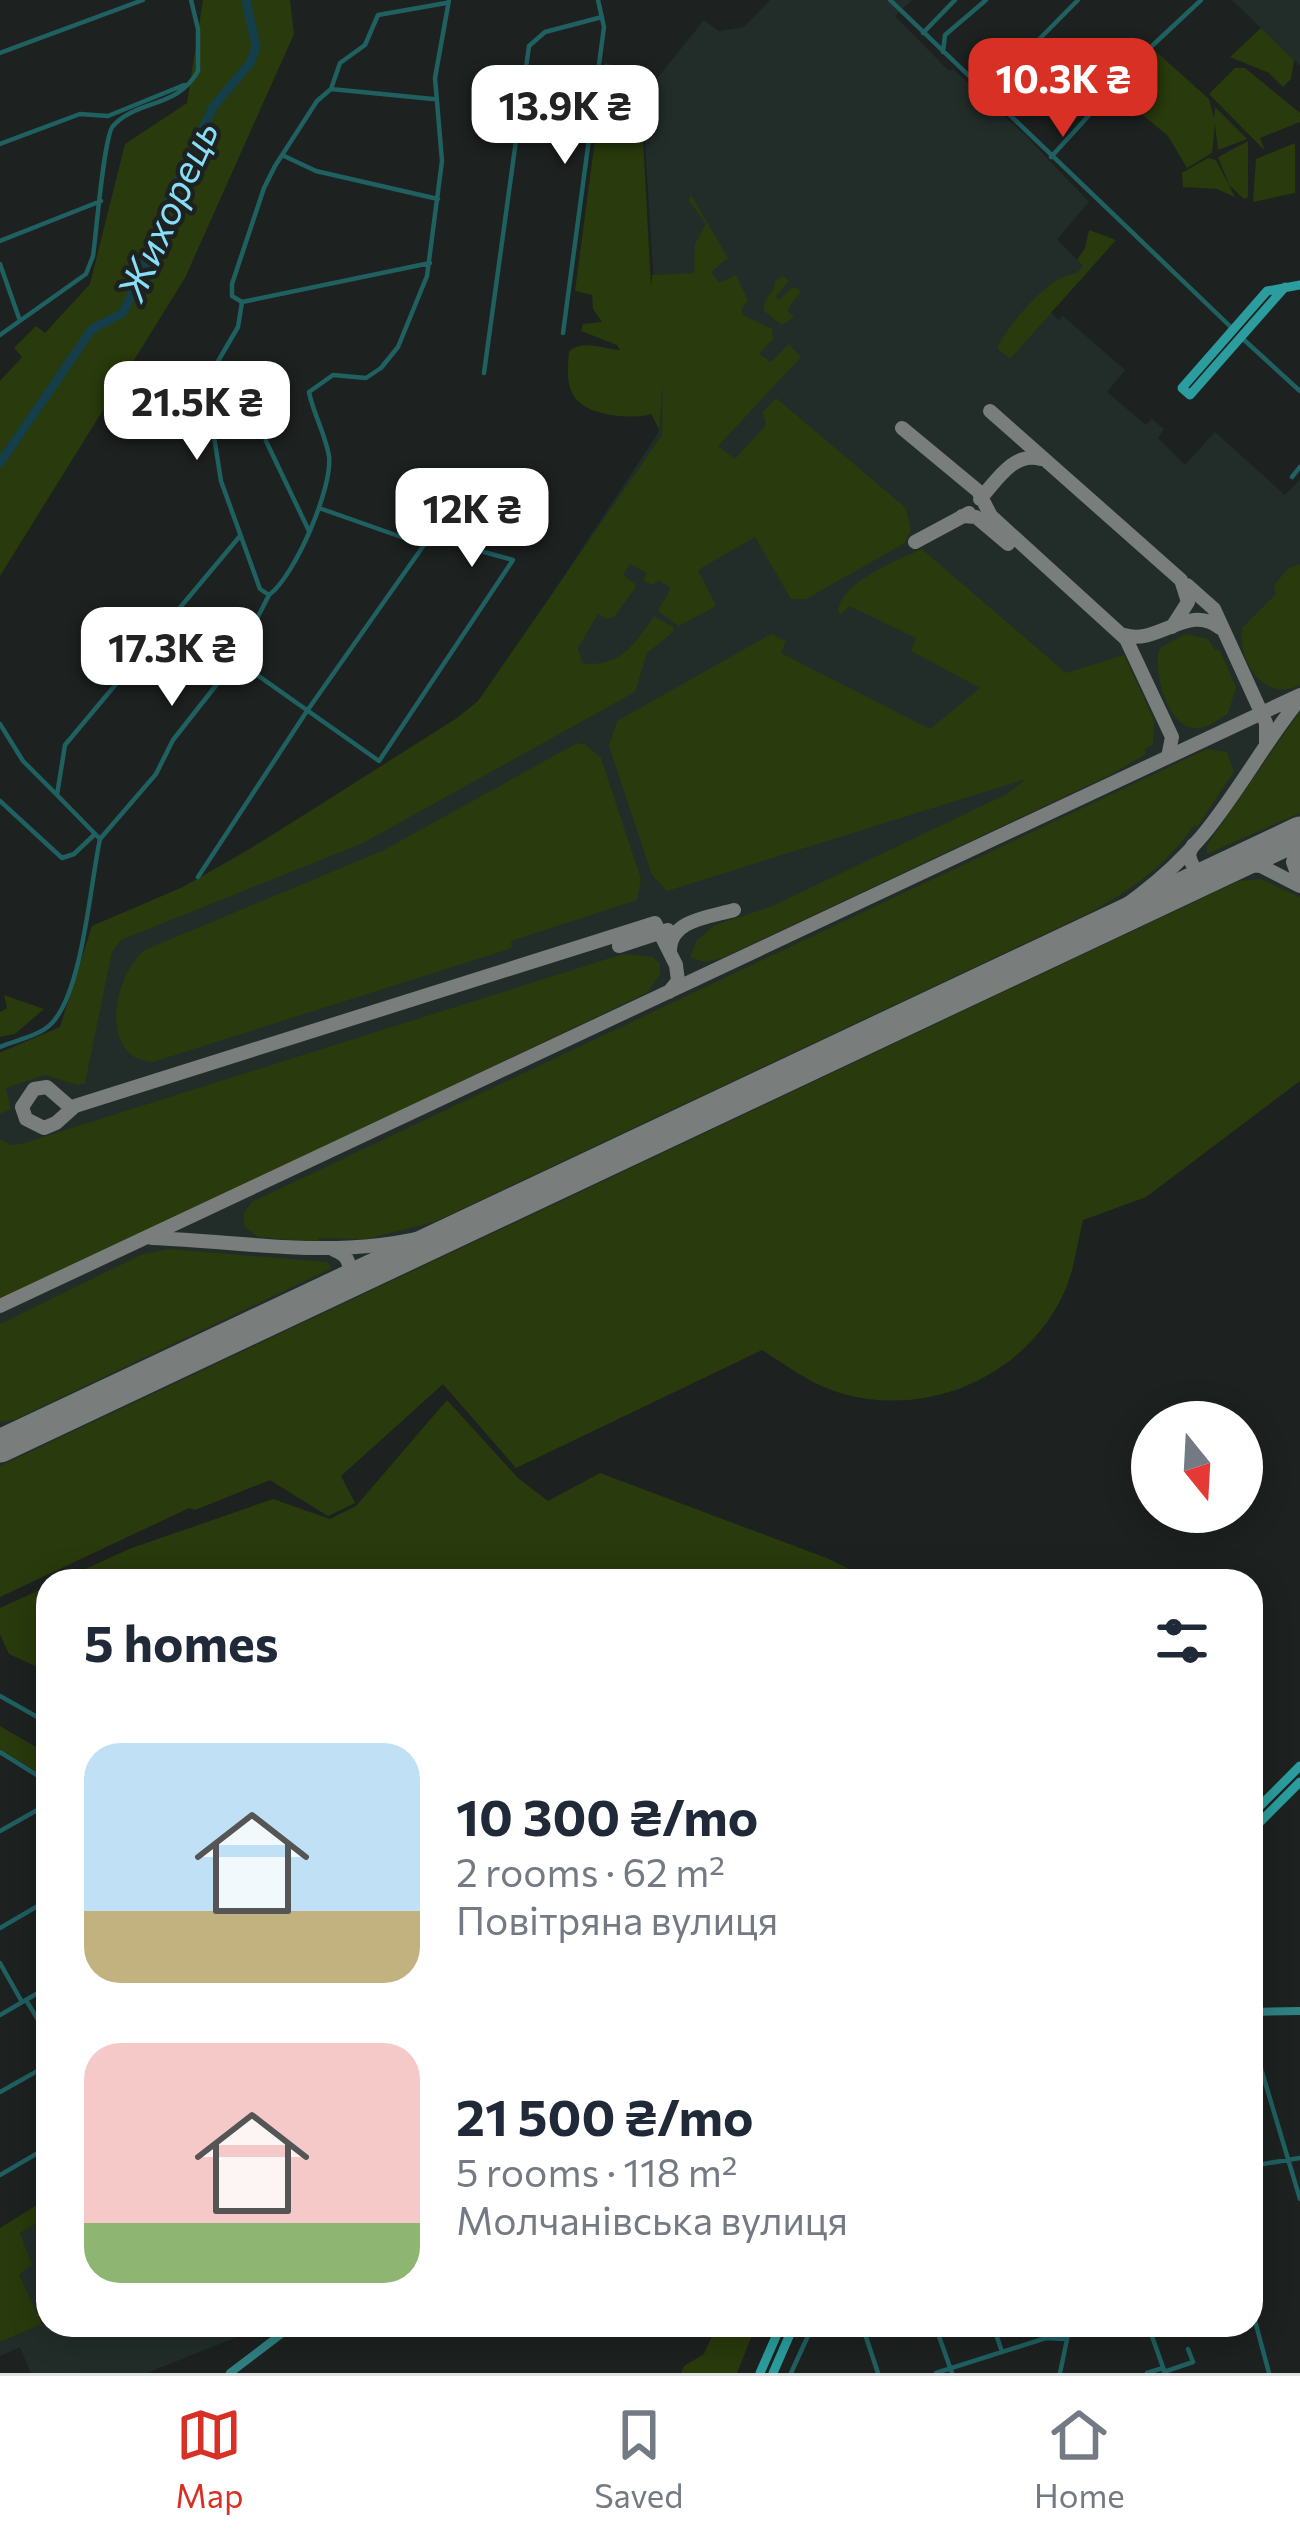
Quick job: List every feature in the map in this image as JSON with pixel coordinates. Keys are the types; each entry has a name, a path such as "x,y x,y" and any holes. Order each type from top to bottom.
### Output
{"main road":[{"path":"1236,333 1190,395 1183,388 1236,333 1285,287 1300,285"},
{"path":"1263,1803 1300,1766"},
{"path":"1263,1819 1300,1782"},
{"path":"760,2373 776,2337"},
{"path":"773,2373 789,2337"}],"street":[{"path":"0,53 143,0"},
{"path":"0,335 86,274 108,133 126,116 170,100 194,79 200,54 191,0"},
{"path":"563,333 604,27 598,0"},
{"path":"890,0 1300,391"},
{"path":"923,33 955,0"},
{"path":"943,52 945,34 986,0"},
{"path":"986,94 1078,0"},
{"path":"1052,157 1153,45 1201,0"},
{"path":"0,800 62,858 97,837 156,775 173,740 236,660 269,595 278,588 319,508 330,462 309,392 333,375 366,378 381,368 403,336 430,263 442,146 434,99 447,1 378,15 365,45 340,63 331,88 317,100 264,188 232,296 242,302 430,263"},
{"path":"484,373 529,46 545,32 602,17"},
{"path":"0,144 80,114 108,116 194,79"},
{"path":"331,88 434,99"},
{"path":"282,155 316,172 438,200"},
{"path":"0,241 101,201"},
{"path":"0,264 19,319"},
{"path":"242,302 238,327 207,392 218,465 239,536 260,589 269,595"},
{"path":"181,378 195,390 207,392"},
{"path":"264,429 309,531"},
{"path":"1292,477 1300,467"},
{"path":"236,660 379,761 513,560 440,540 424,545 319,508"},
{"path":"57,795 65,745 239,536"},
{"path":"198,877 424,545"},
{"path":"0,724 23,761 97,837"},
{"path":"0,1046 51,1024 72,979 97,837"},
{"path":"0,1696 36,1716"},
{"path":"0,1752 36,1774"},
{"path":"0,1831 36,1811"},
{"path":"0,1928 36,1907"},
{"path":"0,1963 36,2018"},
{"path":"0,2015 36,1994"},
{"path":"1263,2012 1300,2011"},
{"path":"0,2092 36,2072"},
{"path":"1263,2076 1300,2199"},
{"path":"0,2175 36,2154"},
{"path":"1263,2165 1300,2158"},
{"path":"230,2373 277,2337"},
{"path":"791,2373 808,2337"},
{"path":"866,2337 878,2373"},
{"path":"939,2337 951,2371"},
{"path":"997,2337 1002,2352"},
{"path":"1152,2337 1164,2371"},
{"path":"1259,2337 1269,2373"},
{"path":"936,2373 1046,2338 1066,2339 1060,2373"},
{"path":"1147,2373 1193,2362 1188,2349"}],"shaded area":[{"path":"770,0 912,0 895,16 949,71 953,69 1024,134 1089,202 1057,239 1086,269 1049,311 1059,320 1063,316 1125,370 1107,392 1146,425 1152,419 1164,429 1158,438 1185,465 1215,432 1285,495 1300,479 1300,1081 1146,1197 1083,1220 1072,1272 1047,1323 1010,1361 960,1389 911,1400 854,1397 814,1383 762,1350 516,1468 443,1384 341,1476 355,1503 328,1516 270,1480 189,1508 59,1569 36,1569 36,1580 0,1597 0,1052 60,1027 92,926 183,887 283,829 457,718 478,701 502,670 658,433 659,363 642,97 704,20 719,31 744,27"},
{"path":"1232,0 1300,0 1300,66 1294,60"},
{"path":"36,2224 36,2311 19,2274 20,2233"},
{"path":"36,2327 36,2337 237,2337 147,2373 31,2373 20,2347 0,2356 0,2342"}],"green space":[{"path":"203,0 290,0 294,34 185,278 0,576 0,381 22,357 14,348 36,326 45,333 90,284 125,144 187,103"},
{"path":"1261,28 1294,60 1291,79 1283,87 1269,73 1230,57"},
{"path":"1153,49 1209,99 1214,118 1215,107 1247,139 1218,150 1215,124 1212,153 1187,168 1168,136 1114,91"},
{"path":"605,63 640,81 651,287 652,275 694,273 695,244 706,224 689,201 691,195 728,258 711,272 719,283 736,275 748,300 743,315 772,329 773,339 759,354 771,362 789,344 801,357 718,446 735,459 766,425 763,412 776,398 906,508 911,530 905,543 806,599 791,599 755,537 698,570 716,606 679,626 658,611 671,588 659,581 651,585 643,580 647,573 630,564 623,575 635,588 614,617 598,614 578,648 582,663 606,662 633,644 654,616 673,627 647,653 635,692 363,843 121,940 112,952 85,1083 45,1075 6,1088 11,1109 0,1114 0,1053 60,1027 92,926 183,887 247,851 478,701 662,435 663,382 659,429 651,414 623,416 582,405 569,382 569,351 575,347 620,350 581,331 583,324 602,322 593,309 592,295 575,291"},
{"path":"1235,68 1245,68 1300,113 1300,122 1260,138 1265,151 1209,94"},
{"path":"1248,141 1248,197 1244,199 1229,185 1218,157"},
{"path":"1295,143 1295,193 1253,202 1256,159"},
{"path":"1208,158 1216,160 1235,197 1217,189 1183,187 1182,173"},
{"path":"1089,230 1116,240 1010,359 997,348 1003,338 1043,291 1083,266 1077,260"},
{"path":"783,276 789,281 776,296 779,300 793,287 801,291 787,310 794,317 782,325 764,311 775,281"},
{"path":"922,549 1066,673 1124,655 1154,720 1153,745 1110,775 722,958 705,962 690,957 697,940 715,925 770,907 1007,794 1026,779 667,891 652,875 609,746 617,721 771,634 786,641 781,653 930,729 980,688 911,651 916,638 849,606 841,615 838,611 859,581"},
{"path":"1300,564 1300,685 1275,688 1264,684 1249,665 1242,628 1276,594 1274,585 1288,569"},
{"path":"1186,634 1208,639 1219,649 1236,687 1228,714 1201,728 1179,720 1160,683 1160,648"},
{"path":"1300,711 1300,813 1207,854 1207,845"},
{"path":"577,743 601,758 641,879 637,900 511,941 512,948 153,1062 135,1057 124,1046 116,1014 119,995 134,961 145,950 384,850"},
{"path":"1207,749 1227,752 1234,771 1197,827 1147,876 1089,913 434,1222 367,1239 319,1238 318,1242 258,1237 244,1226 244,1213 252,1202"},
{"path":"1261,879 1300,897 1300,1081 1146,1197 1083,1220 1061,1299 1043,1328 993,1372 933,1396 867,1399 824,1387 762,1350 516,1468 443,1384 341,1476 355,1503 328,1516 270,1480 195,1510 189,1508 59,1569 36,1569 36,1580 0,1597 0,1466 1239,881"},
{"path":"623,954 652,957 660,963 660,974 648,992 0,1302 0,1139 21,1144"},
{"path":"4,995 44,1009 15,1034 0,1037 0,1012 7,1008"},
{"path":"169,1249 327,1262 332,1268 14,1420 0,1422 0,1324 143,1254"},
{"path":"447,1400 518,1478 548,1501 600,1473 849,1569 85,1569 273,1499 330,1519 356,1506"},
{"path":"36,1592 36,1666 9,1654 0,1634 0,1608"},
{"path":"0,1726 36,1747 36,1772 0,1749"},
{"path":"36,2206 36,2224 20,2233 32,2265 19,2274 36,2311 36,2327 0,2342 0,2228"},
{"path":"712,2337 751,2337 737,2373 681,2373 704,2354"}],"waterway":[{"name":"Жихорець","path":"0,463 92,329 123,313 156,241 166,205 213,107 250,63 256,47 246,0"}],"taxiway":[{"path":"990,411 1181,580 1188,602 1172,627"},
{"path":"902,428 978,491 991,516 1126,639 1172,737 1168,757"},
{"path":"980,499 1014,463 1041,459"},
{"path":"915,542 969,513"},
{"path":"962,516 976,517 1008,544"},
{"path":"1187,585 1214,609 1266,723 1266,743"},
{"path":"1124,635 1149,635 1197,620 1220,628"},
{"path":"0,1306 1300,695"},
{"path":"1065,944 1138,896 1187,853 1299,700"},
{"path":"1300,838 1293,862 1300,882"},
{"path":"1193,845 1189,854 1194,867 1213,874"},
{"path":"1234,864 1261,866 1300,886"},
{"path":"670,950 684,926 734,910"},
{"path":"75,1106 44,1128 26,1119 22,1107 34,1089 47,1087 70,1107 75,1106 655,923 676,965 678,981 669,992"},
{"path":"619,946 668,930"},
{"path":"152,1238 353,1247 433,1235 475,1222"},
{"path":"334,1250 349,1265 340,1286"},
{"path":"0,1444 10,1441"}],"runway":[{"path":"0,1446 1300,833"}]}
